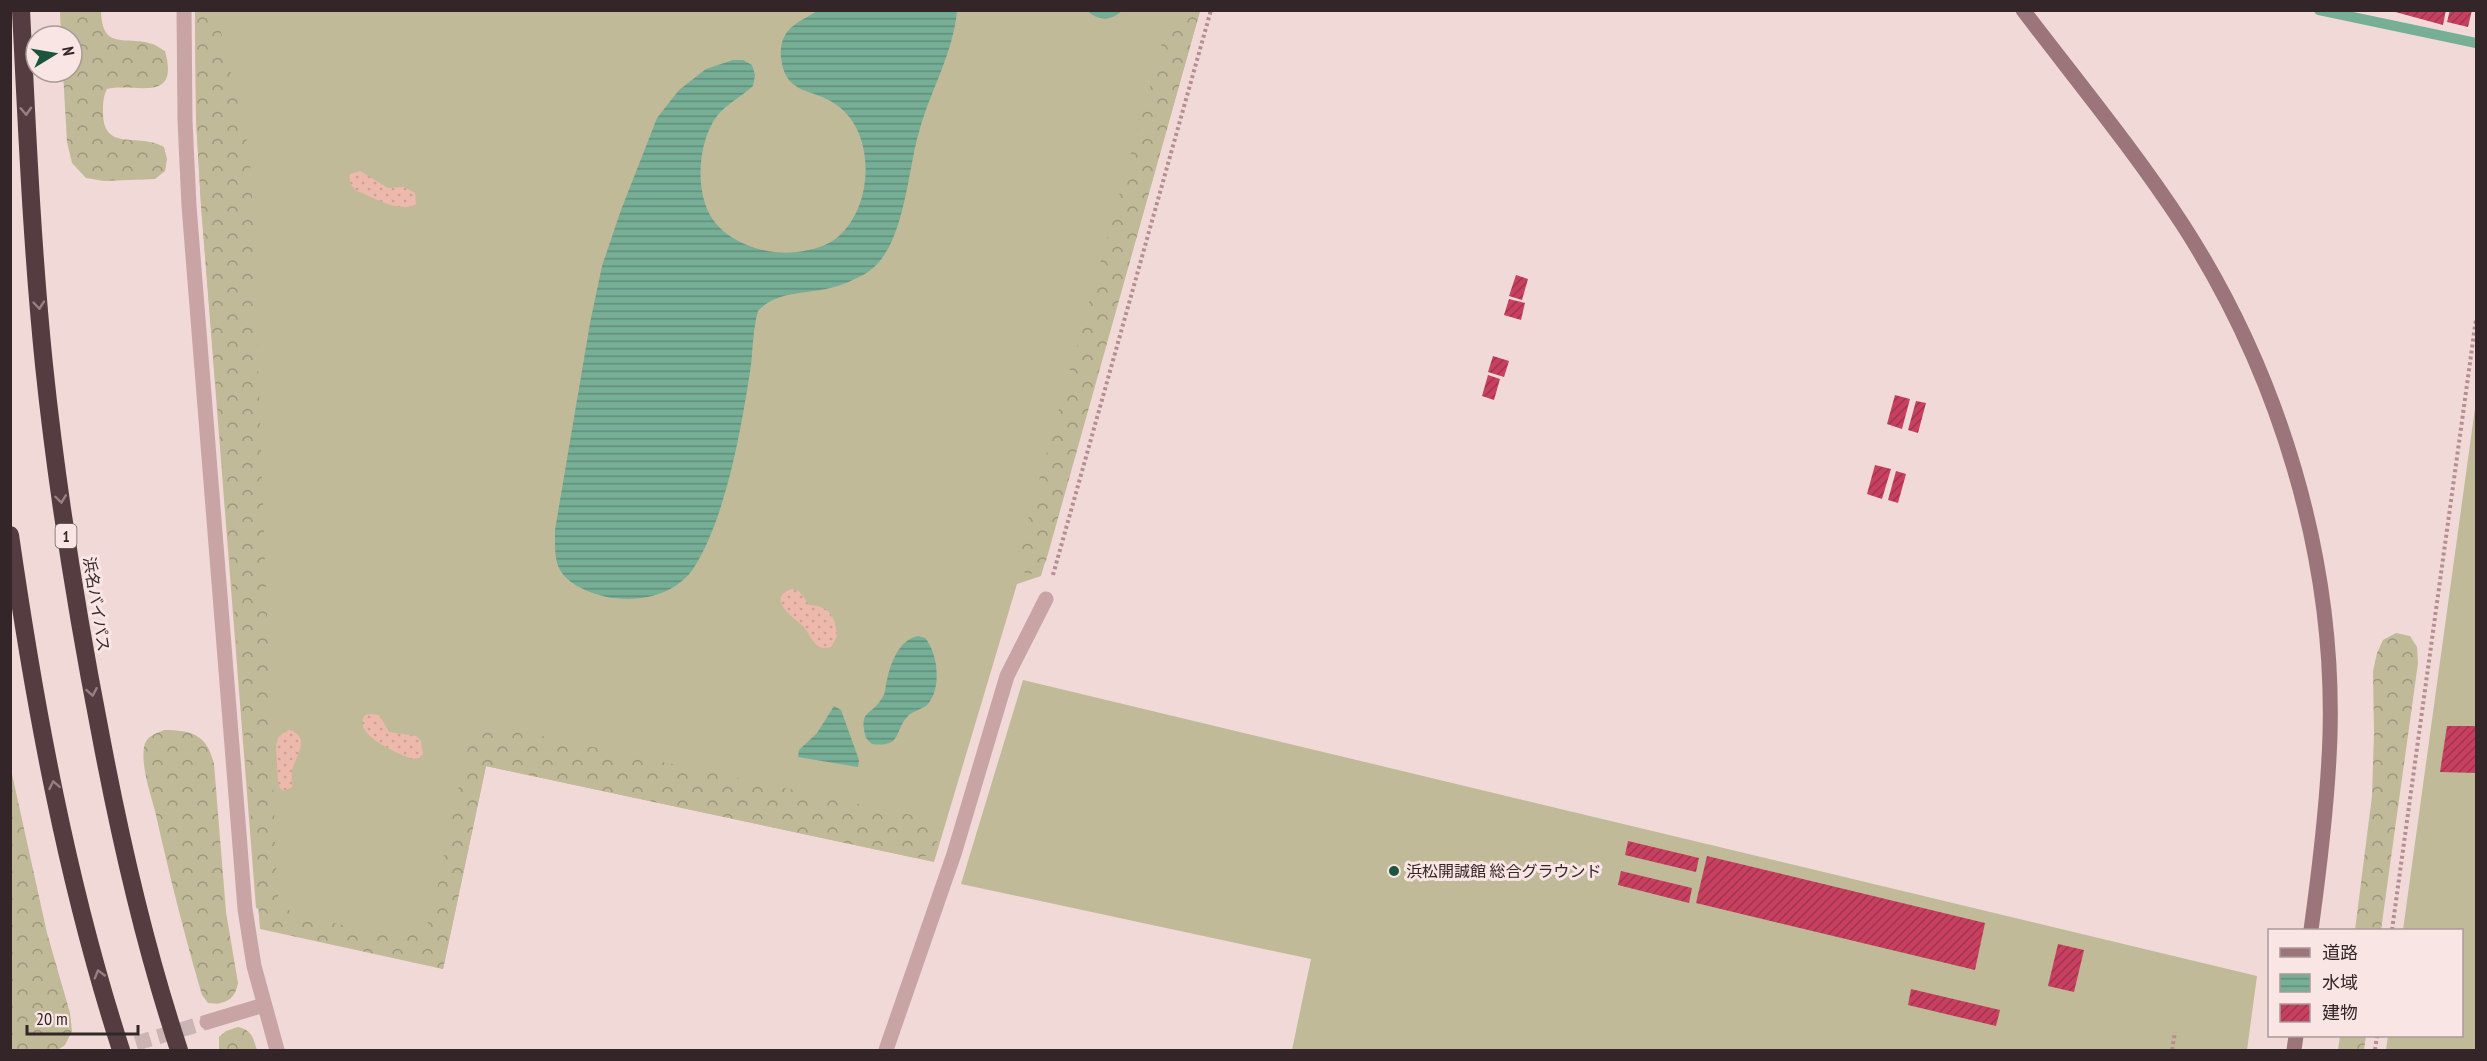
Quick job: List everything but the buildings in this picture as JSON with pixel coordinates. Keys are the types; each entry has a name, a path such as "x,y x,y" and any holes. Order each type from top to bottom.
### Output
{"highway":[{"name":"浜名バイパス","path":"21,10 34,243 43,354 73,584 116,813 138,910 179,1050"},
{"path":"10,535 59,814 84,924 121,1050"}],"street":[{"path":"184,10 185,120 189,206 242,874 254,966 277,1050"},
{"path":"2023,10 2149,176 2183,225 2241,329 2265,383 2285,439 2302,497 2314,555 2329,673 2328,792 2311,929"},
{"path":"886,1050 954,854 1007,676 1046,599"},
{"path":"207,1022 264,1005"}],"path":[{"path":"1046,599 1211,10"},
{"path":"2392,929 2476,319"},
{"path":"2172,1050 2175,1032"}],"green space":[{"path":"60,11 101,11 102,24 111,37 152,44 165,51 168,68 166,79 161,85 152,88 107,89 103,103 105,125 109,133 115,137 154,143 164,147 167,159 165,171 155,179 104,181 86,178 72,163 67,142 64,84 84,84 84,24 61,24"},
{"path":"195,11 1200,11 1041,576 1017,584 934,862 486,766 443,969 256,908 201,205 196,119"},
{"path":"195,11 219,11 221,32 246,135 251,172 277,892 280,904 296,915 398,937 409,936 421,930 431,918 466,753 481,733 504,728 925,818 935,827 937,842 929,855 916,858 486,766 443,969 260,929 201,205 196,119"},
{"path":"1171,11 1200,11 1046,561 1039,571 1027,575 1020,567 1018,555"},
{"path":"2476,401 2476,1050 2386,1050 2388,1037 2463,1037 2463,929 2403,929"},
{"path":"2396,633 2410,636 2417,647 2418,663 2381,929 2355,929 2372,796 2373,671 2383,640"},
{"name":"浜松開誠館 総合グラウンド","path":"1023,680 2257,976 2247,1050 1292,1050 1311,959 961,884"},
{"path":"164,730 191,733 203,740 214,764 226,912 238,983 232,997 224,1002 208,1003 202,995 146,779 143,754 145,743 151,736"},
{"path":"10,765 47,933 70,1013 72,1031 65,1045 58,1050 11,1050"},
{"path":"238,1027 249,1032 257,1050 219,1050 219,1037 226,1031"},
{"path":"2340,1037 2366,1037 2364,1050 2338,1050"}],"sand":[{"path":"360,171 388,188 404,187 415,193 416,204 410,207 395,206 357,191 351,184 350,174"},
{"path":"792,589 799,591 809,605 822,607 830,613 835,623 837,636 831,647 822,648 817,645 803,626 788,613 781,602 781,597"},
{"path":"365,715 379,715 389,732 416,736 421,741 423,754 419,758 412,759 370,736 362,722"},
{"path":"289,730 299,736 301,746 292,770 292,787 284,791 278,782 276,745 279,736"}],"water":[{"path":"818,10 957,11 951,42 919,132 903,208 890,245 868,272 853,280 831,288 781,297 772,300 758,311 743,414 732,468 706,545 695,566 685,578 660,594 645,598 614,598 585,590 571,582 558,566 555,530 590,323 602,266 657,118 679,90 706,69 733,60 743,60 752,65 755,75 753,86 717,116 708,132 702,154 701,178 704,201 715,222 723,231 746,245 772,252 797,252 820,247 835,239 850,224 860,203 866,170 864,149 857,129 838,106 794,85 788,79 781,57 782,43 788,31"},
{"path":"1087,11 1122,11 1114,17 1100,18"},
{"path":"918,636 925,638 933,652 937,680 932,697 926,706 908,716 893,741 882,745 872,744 866,738 865,718 883,696 897,653 906,642"},
{"path":"834,706 841,710 859,760 858,767 798,757 799,750 817,733"}],"waterway":[{"path":"2319,10 2476,43"}],"tunnel":[{"path":"114,1050 207,1022"}],"place":[{"name":"浜松開誠館 総合グラウンド","path":"1394,871"}]}
